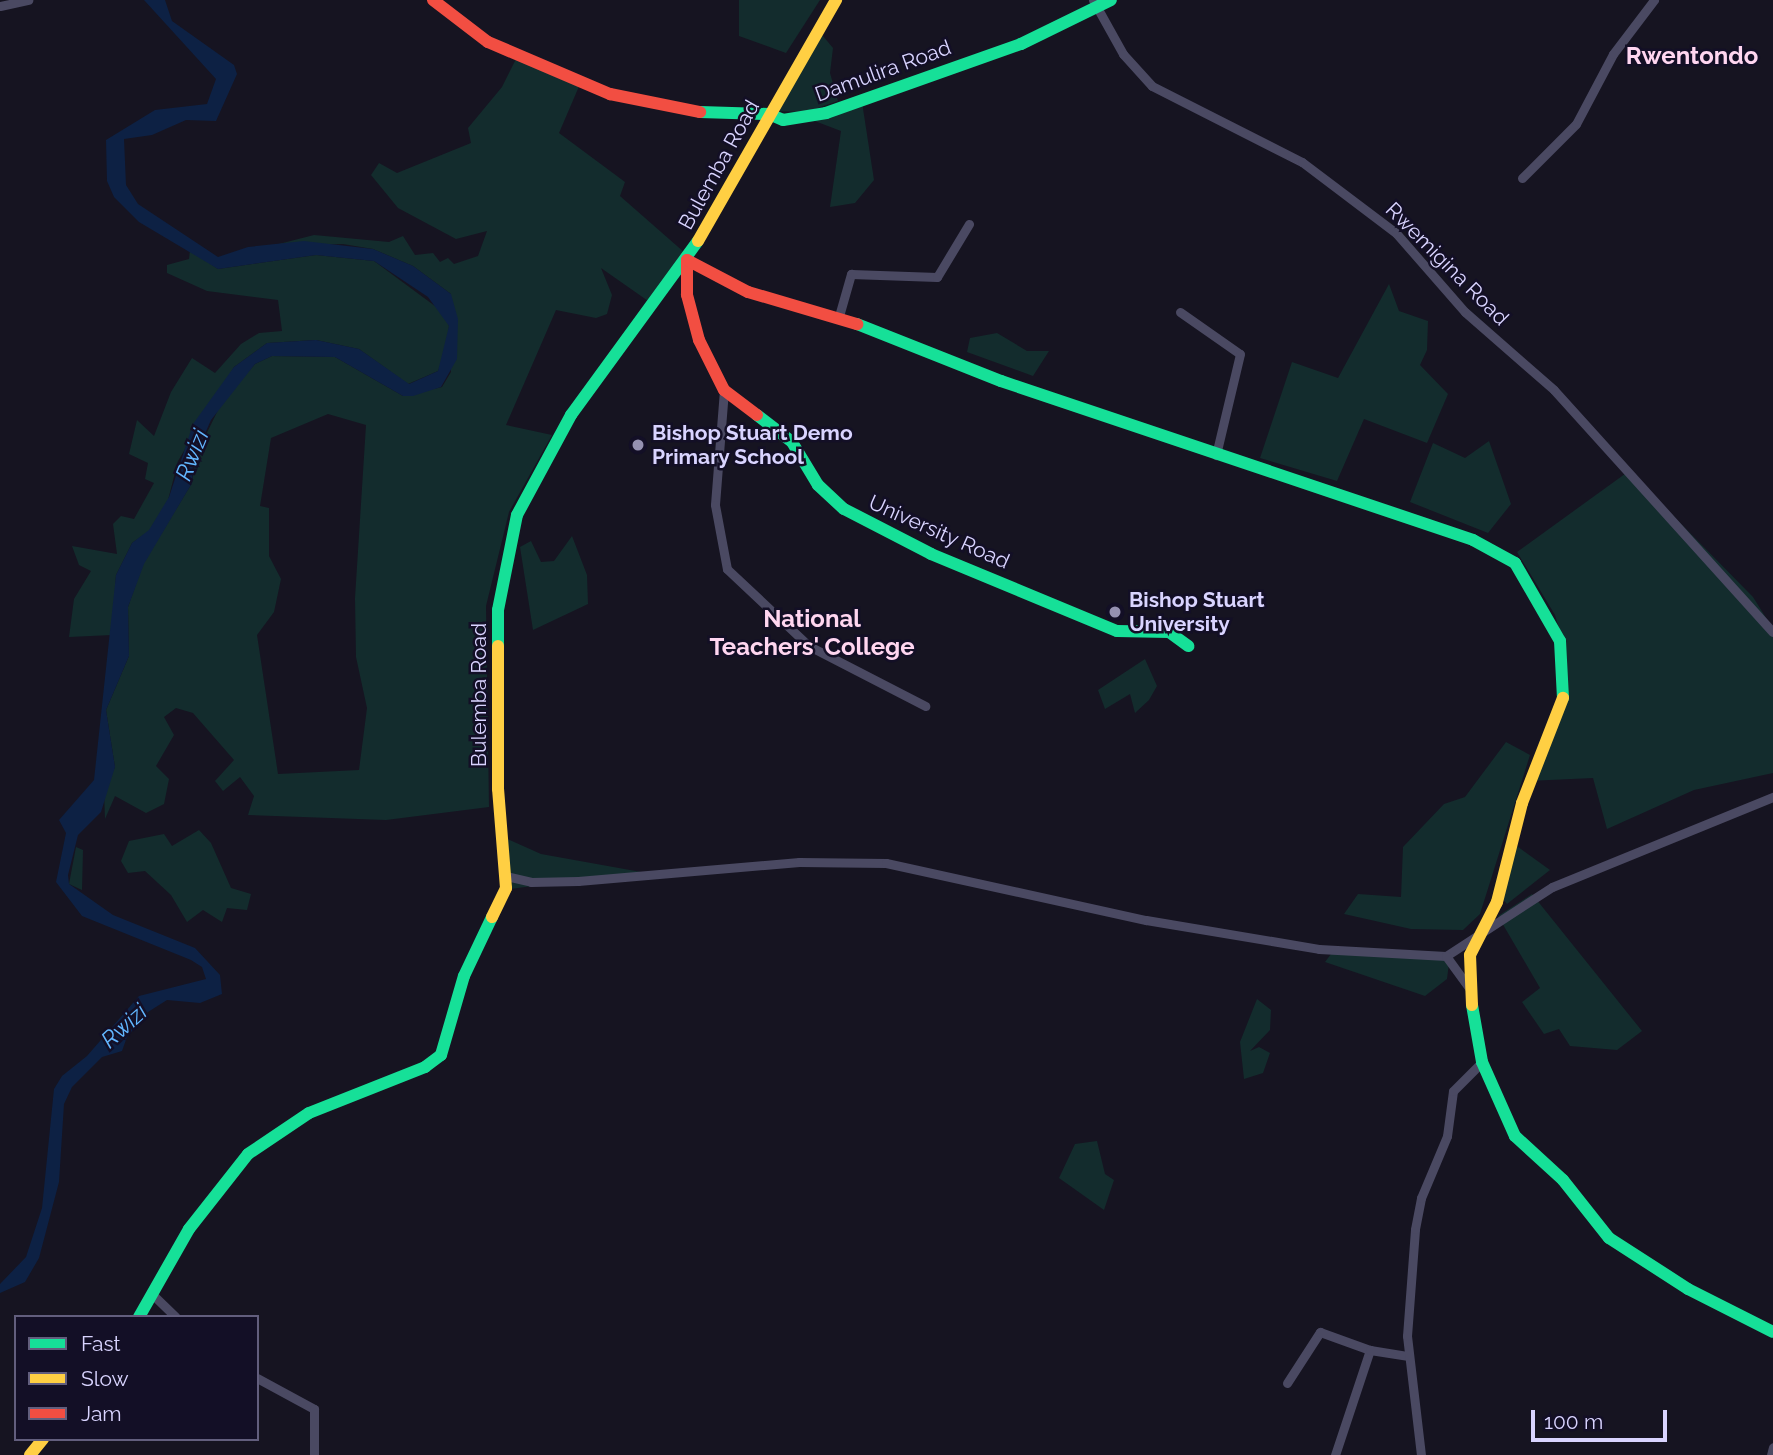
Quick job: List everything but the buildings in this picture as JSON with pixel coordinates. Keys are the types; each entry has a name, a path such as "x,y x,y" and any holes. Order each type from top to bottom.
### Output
{"street":[{"path":"0,6 28,0"},
{"name":"Damulira Road","path":"433,0 488,42 610,94 723,117 769,114 783,120 826,113 1051,33 1095,3 1111,0"},
{"name":"Bulemba Road","path":"140,1315 189,1229 248,1154 309,1113 425,1067 441,1055 460,988 501,905 506,876 498,789 498,610 517,515 571,415 687,260 835,0"},
{"path":"1522,178 1576,124 1646,2"},
{"name":"Rwemigina Road","path":"1095,3 1123,54 1152,86 1302,162 1396,233 1465,312 1554,390 1773,632"},
{"path":"839,316 851,274 937,277 970,224"},
{"path":"687,260 748,292 839,316 1002,381 1490,548 1515,563 1560,641 1563,699 1522,803 1497,902 1476,938 1469,988 1482,1062 1515,1136 1563,1180 1609,1238 1688,1289 1773,1332"},
{"name":"University Road","path":"687,260 687,295 699,340 724,390 792,442 818,485 855,517 1117,631 1169,632 1188,646"},
{"path":"1180,312 1240,354 1216,455"},
{"path":"724,390 715,505 727,569 809,646 925,706"},
{"path":"506,876 566,881 799,862 886,863 962,875 1146,920 1320,949 1446,956 1552,887 1773,797"},
{"path":"1446,956 1469,988"},
{"path":"1421,1455 1409,1356 1407,1303 1421,1198 1447,1136 1453,1091 1482,1062"},
{"path":"152,1294 174,1315"},
{"path":"1287,1383 1320,1332 1370,1350 1409,1356"},
{"path":"1335,1455 1370,1350"},
{"path":"259,1379 314,1409 314,1455"},
{"path":"30,1455 41,1441"},
{"path":"1771,1455 1773,1447"}],"green space":[{"path":"739,0 820,0 786,53 739,36"},
{"path":"818,30 833,48 830,73 838,101 806,112 772,111"},
{"path":"516,59 580,84 559,133 625,182 620,196 685,253 651,303 601,268 612,295 607,314 596,318 556,310 506,425 552,435 509,512 486,606 489,807 386,820 248,815 254,796 240,777 223,791 215,781 234,760 193,713 176,708 164,717 174,735 156,766 169,779 164,804 146,813 115,796 105,819 104,791 115,767 106,710 129,656 128,607 143,564 192,483 195,457 222,402 255,364 272,356 335,357 403,396 442,387 451,372 451,294 413,266 373,249 343,244 271,246 314,235 389,242 403,236 415,255 433,253 440,262 448,258 454,264 478,256 487,231 456,239 398,208 371,175 379,163 397,173 471,143 468,128 502,87","holes":["328,414 366,425 355,598 356,657 367,708 359,770 278,774 257,635 274,612 281,579 269,556 269,508 260,506 271,438"]},
{"path":"862,102 874,180 855,203 830,207 841,131 812,120"},
{"path":"190,250 218,269 316,255 374,261 443,312 449,326 446,351 438,371 408,384 359,349 316,340 267,343 234,367 178,461 168,500 149,531 132,543 116,575 112,635 69,637 74,599 91,571 79,565 72,546 117,554 113,524 121,516 134,519 154,483 145,479 148,463 129,454 137,420 154,436 171,392 192,358 215,373 241,344 259,333 282,331 278,300 207,291 167,273 167,265 189,259"},
{"path":"1389,284 1399,311 1428,321 1427,350 1420,365 1448,394 1427,443 1364,419 1337,481 1260,458 1292,362 1338,378"},
{"path":"997,333 1027,351 1049,351 1033,376 967,352 970,338"},
{"path":"1489,441 1511,504 1488,533 1410,502 1433,443 1465,458"},
{"path":"1629,471 1753,597 1773,629 1773,773 1694,790 1607,829 1593,778 1528,781 1559,708 1565,649 1555,615 1517,552"},
{"path":"572,536 587,575 588,604 533,630 520,547 531,541 541,562 554,561"},
{"path":"1145,659 1157,686 1149,700 1135,713 1130,694 1105,709 1098,690"},
{"path":"1506,742 1530,755 1480,914 1463,930 1411,929 1344,914 1358,894 1401,897 1403,847 1444,804 1465,797"},
{"path":"199,830 211,843 231,888 251,894 247,910 227,908 222,922 203,910 187,922 171,895 145,871 128,873 121,861 129,841 164,834 172,846"},
{"path":"503,837 541,854 641,872 510,889"},
{"path":"1514,844 1550,870 1507,904 1501,897"},
{"path":"76,847 83,850 82,890 69,884"},
{"path":"1532,894 1642,1031 1617,1050 1570,1046 1559,1029 1544,1034 1522,1002 1540,988 1498,916"},
{"path":"1334,950 1440,952 1449,963 1447,979 1425,996 1325,962"},
{"path":"1257,999 1271,1010 1270,1030 1250,1051 1259,1047 1270,1053 1263,1073 1244,1079 1240,1042"},
{"path":"1097,1141 1105,1174 1114,1180 1104,1210 1059,1178 1075,1144"}],"water":[{"name":"Rwizi","path":"144,0 165,0 172,21 234,65 237,74 216,121 186,120 152,135 124,139 126,185 138,204 218,257 248,247 304,241 373,249 413,266 451,294 458,319 457,359 441,387 413,396 403,396 335,357 272,356 255,364 211,420 193,461 192,483 144,564 128,607 129,656 106,710 115,767 101,812 78,835 68,875 69,884 113,915 195,948 220,975 222,994 200,1003 167,1000 148,1012 127,1037 122,1051 102,1057 72,1087 64,1104 59,1182 39,1258 25,1282 0,1293 0,1284 26,1257 42,1208 54,1089 62,1076 87,1056 139,996 206,979 202,967 191,960 82,916 56,882 66,833 59,820 94,780 116,575 132,543 149,530 169,497 193,424 234,367 267,343 316,340 359,349 409,384 438,371 449,326 428,297 374,261 316,255 218,269 139,222 114,197 107,181 106,140 155,110 207,104 216,79"}],"traffic: fast":[{"path":"700,112 769,114 783,120 826,113 1021,44 1111,0"},
{"path":"498,646 498,610 517,515 571,415 698,241"},
{"path":"857,324 1001,381 1473,540 1515,563 1560,641 1563,698"},
{"path":"757,415 792,442 818,485 844,509 931,554 1117,631 1169,632 1188,646"},
{"path":"140,1315 189,1229 248,1154 309,1113 425,1067 441,1055 464,976 492,917"},
{"path":"1472,1005 1482,1062 1515,1136 1563,1180 1609,1238 1688,1289 1773,1332"}],"traffic: slow":[{"path":"698,241 836,0"},
{"path":"492,917 506,888 498,789 498,646"},
{"path":"1472,1005 1470,955 1497,902 1522,803 1563,698"},
{"path":"30,1455 41,1441"}],"traffic: jam":[{"path":"433,0 488,42 610,94 700,112"},
{"path":"757,415 724,390 699,340 687,295 687,260 748,292 857,324"}],"place":[{"name":"Bishop Stuart Demo Primary School","path":"638,445"},
{"name":"Bishop Stuart University","path":"1115,612"}],"district":[{"name":"Rwentondo","path":"1692,56"},
{"name":"National Teachers' College","path":"812,633"}]}
